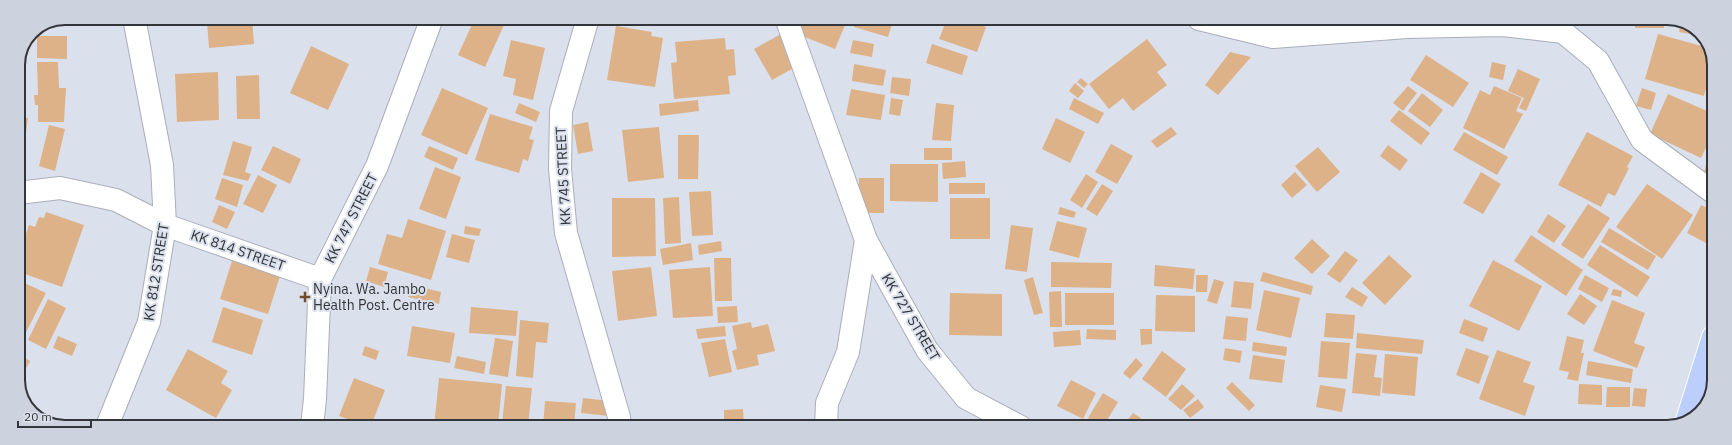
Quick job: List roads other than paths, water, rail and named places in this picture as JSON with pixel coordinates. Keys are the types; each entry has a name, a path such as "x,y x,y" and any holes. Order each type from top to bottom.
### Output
{"main road":[{"path":"1689,414 1707,356"}],"street":[{"name":"KK 812 STREET","path":"109,420 149,322 165,225 162,165 135,25"},
{"name":"KK 747 STREET","path":"313,420 315,399 320,279 377,166 429,25"},
{"name":"KK 745 STREET","path":"586,25 561,111 560,169 566,233 619,420"},
{"name":"KK 727 STREET","path":"789,25 866,240 927,350 966,398 1007,420"},
{"path":"1224,25 1273,37 1407,27 1494,26 1563,32 1598,60 1642,140 1707,188"},
{"name":"KK 814 STREET","path":"25,192 60,188 116,200 165,225 320,279"},
{"path":"826,420 827,403 848,352 866,240"}],"place":[{"name":"Nyina. Wa. Jambo Health Post. Centre","path":"305,297"}]}
